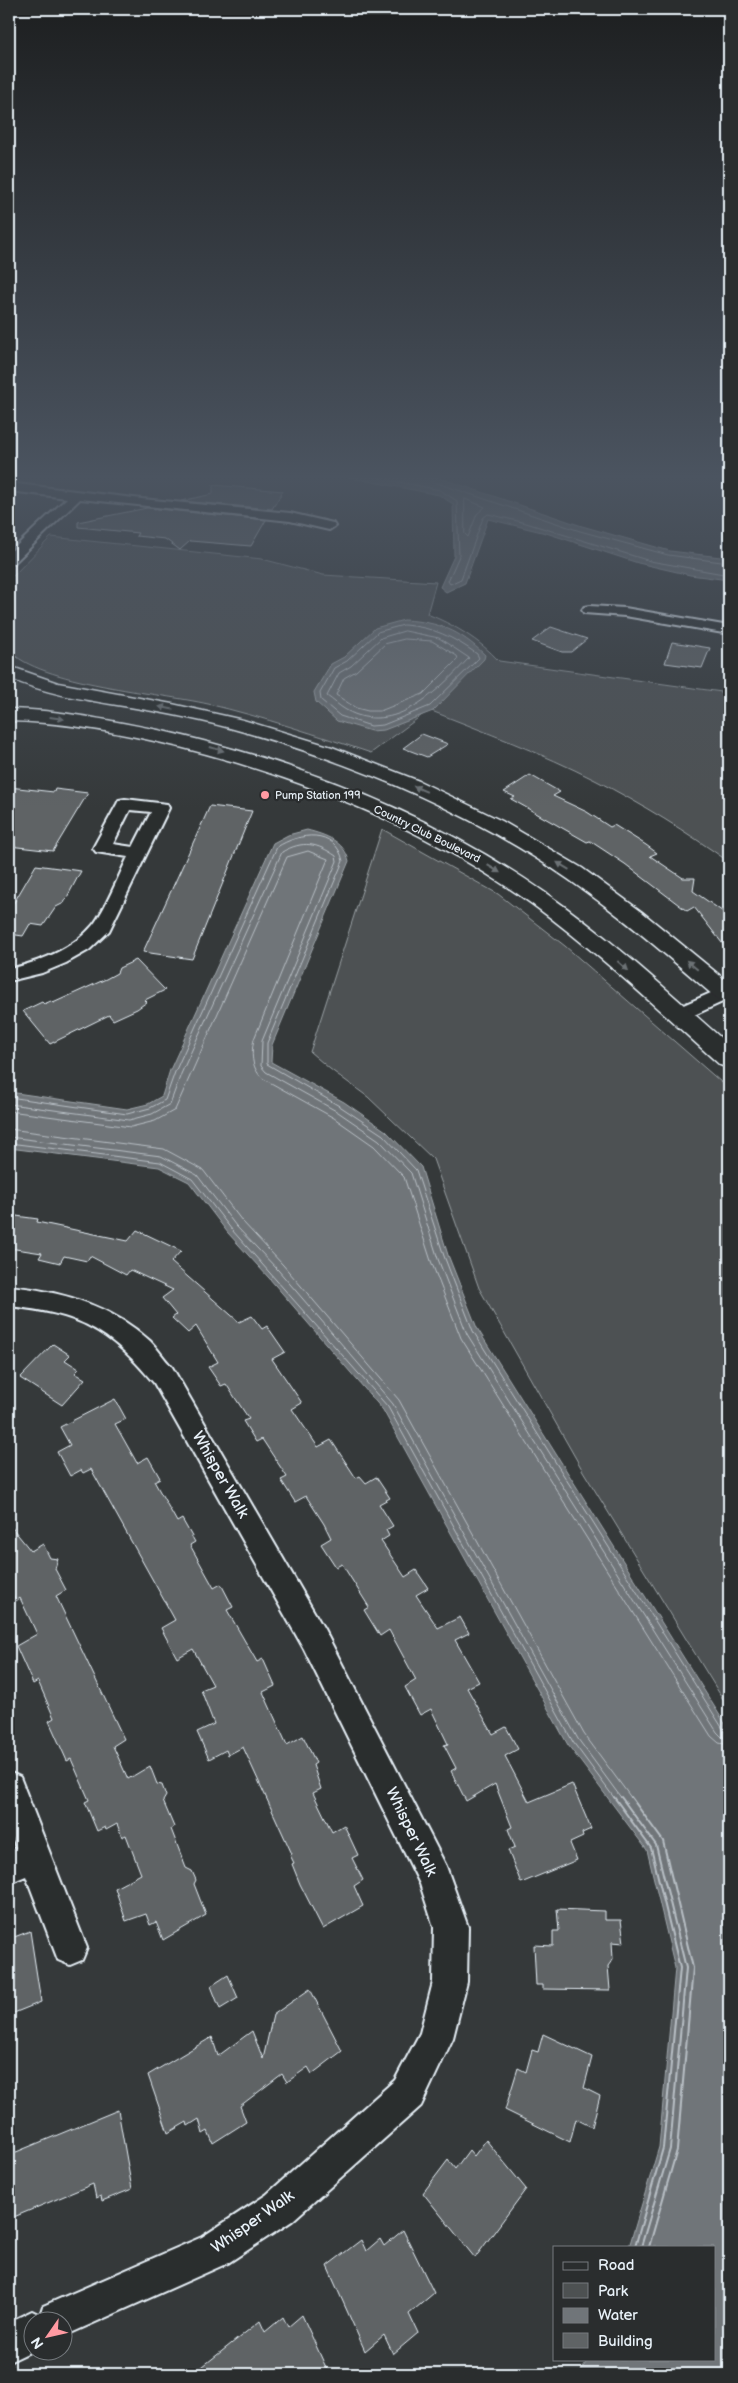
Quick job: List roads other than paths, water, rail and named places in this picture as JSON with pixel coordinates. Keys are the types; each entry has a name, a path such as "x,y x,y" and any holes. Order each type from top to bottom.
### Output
{"street":[{"path":"589,610 625,612 729,630"},
{"path":"9,671 27,680 58,690 134,702 235,724 334,754 429,792 479,818 574,873 623,908 728,993 679,1015"},
{"name":"Country Club Boulevard","path":"9,715 40,715 96,723 206,746 309,779 397,818 457,847 539,898 589,936 729,1059"},
{"path":"9,975 32,970 62,959 91,939 102,927 139,853"},
{"name":"Whisper Walk","path":"9,1296 30,1297 70,1306 108,1323 139,1346 163,1375 314,1639 434,1878 451,1927 450,1982 436,2038 408,2092 279,2208 214,2250 72,2313"},
{"path":"9,1788 22,1862 70,1948"},
{"path":"9,2342 22,2336"}],"water":[{"path":"441,585 460,585 446,592 440,587"},
{"path":"404,620 438,625 457,633 485,655 484,659 433,711 384,730 371,731 337,721 316,702 314,692 331,664 344,657 375,628"},
{"path":"307,830 321,834 339,844 347,854 349,861 272,1045 271,1062 344,1102 386,1131 421,1167 448,1255 477,1328 729,1730 729,2374 579,2374 587,2360 716,2360 716,2246 629,2246 659,2147 675,1968 647,1850 568,1745 383,1410 228,1233 189,1182 159,1167 9,1148 9,1092 127,1109 148,1104 162,1096 170,1070 273,843 288,835"}],"place":[{"name":"Pump Station 199","path":"265,795"}]}
